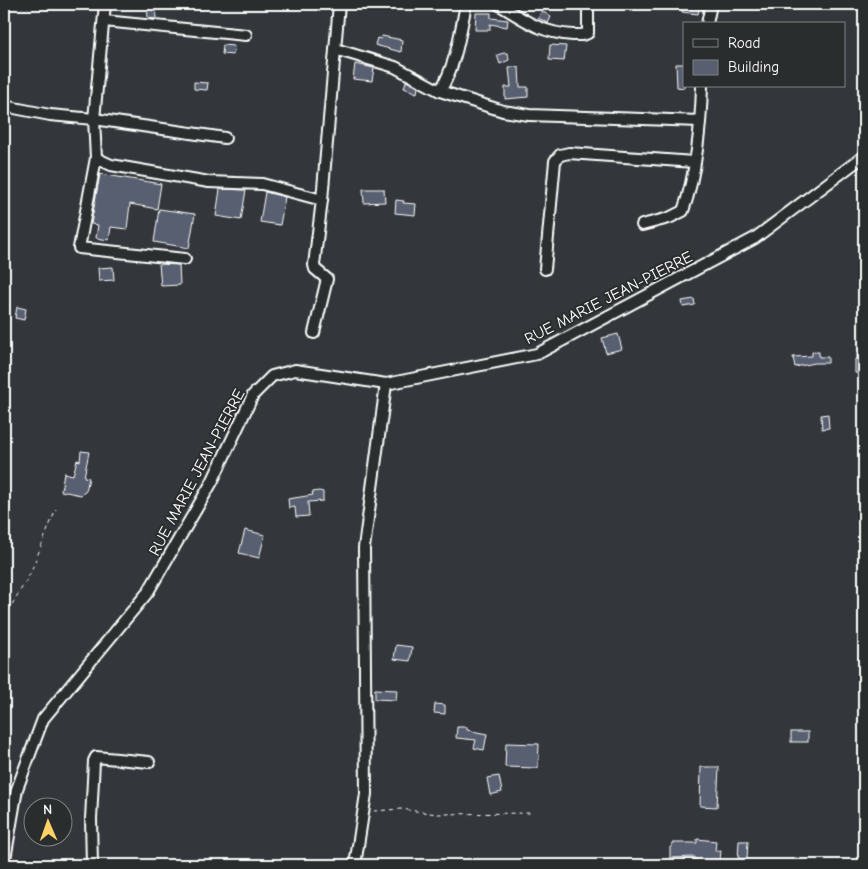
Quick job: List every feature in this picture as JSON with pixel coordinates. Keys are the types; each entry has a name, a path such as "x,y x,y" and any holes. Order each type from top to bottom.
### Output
{"street":[{"path":"105,4 94,119 96,158 79,248 185,259"},
{"path":"314,333 327,279 315,269 314,265 322,200 339,4"},
{"path":"440,92 449,77 458,48 466,4"},
{"path":"498,4 533,26 560,34 584,35 588,33 588,4"},
{"path":"706,22 711,4"},
{"path":"104,21 246,36"},
{"path":"335,49 395,67 440,92 503,111 529,115 700,121"},
{"path":"642,225 669,218 683,211 688,196 694,162 700,121 702,88"},
{"path":"4,106 225,138"},
{"path":"545,269 555,160 560,155 569,153 694,162"},
{"name":"RUE MARIE JEAN-PIERRE","path":"4,865 17,789 43,719 148,592 212,482 253,395 272,376 295,370 386,384 537,354 755,238 864,156"},
{"path":"96,158 111,166 209,182 262,184 322,200"},
{"path":"355,865 366,794 364,548 386,384"},
{"path":"92,865 91,819 94,761 96,757 149,762"}],"path":[{"path":"4,618 30,574 56,509"},
{"path":"363,811 401,809 437,814 531,813"}],"building":[{"path":"147,4 155,4 156,19 148,18"},
{"path":"683,4 700,4 698,14 682,12"},
{"path":"542,11 551,17 548,23 538,18"},
{"path":"476,13 491,13 491,18 508,20 507,27 490,24 490,30 475,30"},
{"path":"382,36 402,40 401,52 375,45 377,38 381,39"},
{"path":"223,45 234,46 233,55 222,54"},
{"path":"550,45 566,46 564,61 549,60"},
{"path":"508,53 509,60 500,64 497,55"},
{"path":"355,64 374,68 372,81 353,79"},
{"path":"676,64 683,64 683,88 677,87"},
{"path":"519,67 520,87 528,87 528,97 505,99 505,87 511,87 509,68"},
{"path":"406,81 418,87 417,93 404,88"},
{"path":"194,82 208,83 207,90 194,89"},
{"path":"100,174 161,184 157,209 130,204 127,229 111,227 109,240 96,238 98,225 91,224"},
{"path":"220,189 246,190 241,220 216,216"},
{"path":"363,189 384,189 385,202 364,203"},
{"path":"265,192 285,197 280,225 260,222"},
{"path":"396,200 404,201 403,203 416,204 415,215 395,213"},
{"path":"159,209 195,214 189,248 154,242"},
{"path":"159,264 179,265 180,285 161,286"},
{"path":"113,267 114,280 99,281 98,268"},
{"path":"694,299 695,305 683,307 682,301"},
{"path":"17,307 26,309 24,320 15,318"},
{"path":"618,334 622,349 606,353 602,338"},
{"path":"812,352 819,352 819,357 828,357 828,363 815,363 795,367 793,357 812,356"},
{"path":"857,353 864,354 864,374 855,373"},
{"path":"828,414 829,428 822,429 821,415"},
{"path":"81,451 89,452 84,477 89,478 86,491 81,495 61,491 64,473 73,475 77,460 80,461"},
{"path":"312,492 323,492 323,501 308,502 309,516 296,517 295,507 289,508 288,499 313,495"},
{"path":"245,530 265,535 259,558 239,553"},
{"path":"396,645 412,647 410,661 394,659"},
{"path":"375,689 397,690 396,700 375,699"},
{"path":"435,704 445,705 445,714 434,713"},
{"path":"457,727 467,727 467,730 487,734 484,750 474,748 476,740 456,738"},
{"path":"791,732 808,732 808,742 791,742"},
{"path":"506,743 539,744 538,768 505,767"},
{"path":"701,767 719,767 717,807 700,806"},
{"path":"499,776 502,792 490,795 487,778"},
{"path":"697,839 716,841 715,851 721,851 720,860 714,860 714,865 695,865 695,857 670,858 672,843 697,843"},
{"path":"739,841 748,841 747,859 738,858"}]}
